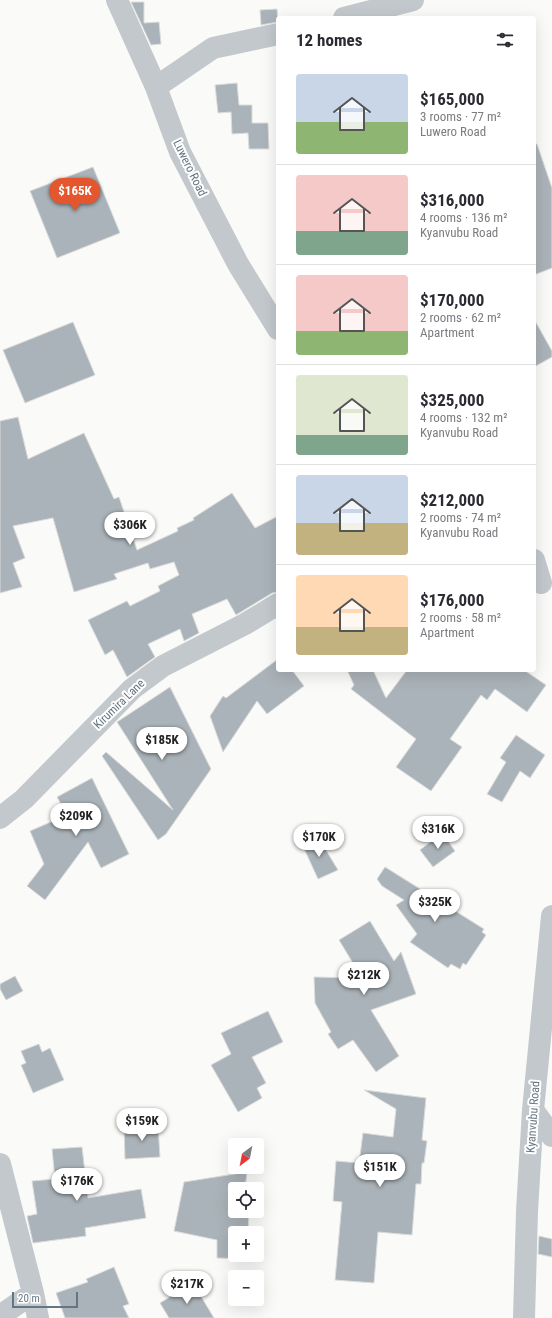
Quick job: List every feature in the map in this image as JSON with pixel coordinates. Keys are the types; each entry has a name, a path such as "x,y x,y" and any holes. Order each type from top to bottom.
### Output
{"street":[{"name":"Luwero Road","path":"117,0 156,87 180,152 238,264 276,326"},
{"path":"352,16 413,0"},
{"path":"156,87 213,48 276,34"},
{"path":"536,566 542,584"},
{"name":"Kirumira Lane","path":"0,818 24,799 132,689 163,666 246,624 276,605"},
{"name":"Kyanvubu Road","path":"524,1318 527,1211 533,1110 552,916"},
{"path":"533,1110 552,1136"},
{"path":"0,1164 38,1318"},
{"path":"0,1316 33,1293"}],"building":[{"path":"131,2 144,2 144,23 159,22 161,44 151,45"},
{"path":"277,9 276,22 261,25 260,10"},
{"path":"237,83 239,105 252,105 252,123 268,123 269,149 249,149 248,133 232,134 231,112 218,113 215,85"},
{"path":"536,144 552,188 552,268 536,274"},
{"path":"93,167 120,233 57,258 30,191"},
{"path":"73,322 95,375 25,403 3,350"},
{"path":"536,323 552,351 552,357 536,366"},
{"path":"18,417 28,459 84,433 114,499 119,497 137,550 178,531 177,528 194,520 193,518 232,493 255,528 276,517 276,592 272,593 236,615 227,599 192,614 199,633 184,641 180,629 148,644 155,657 127,677 113,650 105,655 88,620 127,601 130,606 160,591 158,586 179,575 174,562 150,569 148,563 114,574 117,579 74,592 53,518 13,526 25,558 13,563 22,587 0,593 0,421"},
{"path":"276,660 276,672 294,672 304,686 267,714 257,701 223,752 210,716 223,696 226,698"},
{"path":"348,672 374,672 386,698 406,672 527,672 546,685 527,712 495,689 487,700 481,695 450,739 462,747 431,791 396,767 416,739 351,689 354,685"},
{"path":"170,687 211,769 166,834 158,840 102,756 106,752 173,810 117,722"},
{"path":"516,735 545,755 530,778 520,771 502,802 487,794 506,762 500,758"},
{"path":"92,778 129,854 101,868 88,842 45,900 27,886 44,864 30,831 67,815 57,797"},
{"path":"442,833 455,851 433,867 420,850"},
{"path":"318,837 338,870 318,879 302,844"},
{"path":"385,867 441,902 449,913 452,909 484,929 482,932 486,935 466,965 463,963 460,969 451,964 448,968 410,942 417,934 396,905 404,900 382,886 377,879"},
{"path":"370,921 394,961 401,952 416,994 371,1010 399,1056 376,1072 353,1040 338,1049 328,1034 331,1032 315,1003 314,977 362,978 339,940"},
{"path":"15,976 23,991 6,1000 0,989 0,984"},
{"path":"268,1011 283,1042 252,1057 266,1083 257,1088 262,1098 238,1112 211,1065 231,1054 221,1033"},
{"path":"39,1044 42,1052 50,1048 64,1080 33,1093 21,1065 26,1063 21,1051"},
{"path":"364,1090 426,1098 422,1140 427,1141 424,1163 422,1163 421,1184 416,1184 412,1235 378,1232 374,1283 335,1280 342,1202 333,1201 336,1161 359,1163 363,1133 393,1137 396,1109"},
{"path":"158,1126 160,1157 125,1159 124,1127"},
{"path":"82,1147 88,1198 141,1189 146,1218 85,1228 86,1236 33,1243 27,1216 37,1214 32,1181 55,1179 52,1149"},
{"path":"234,1174 247,1174 246,1182 228,1182 228,1218 249,1218 248,1226 228,1226 228,1258 217,1258 217,1240 174,1231 184,1182"},
{"path":"539,1236 552,1239 552,1257 538,1254"},
{"path":"114,1267 129,1304 123,1306 129,1318 65,1318 56,1293 88,1282 86,1279"},
{"path":"193,1283 214,1318 169,1318 160,1303"}]}
